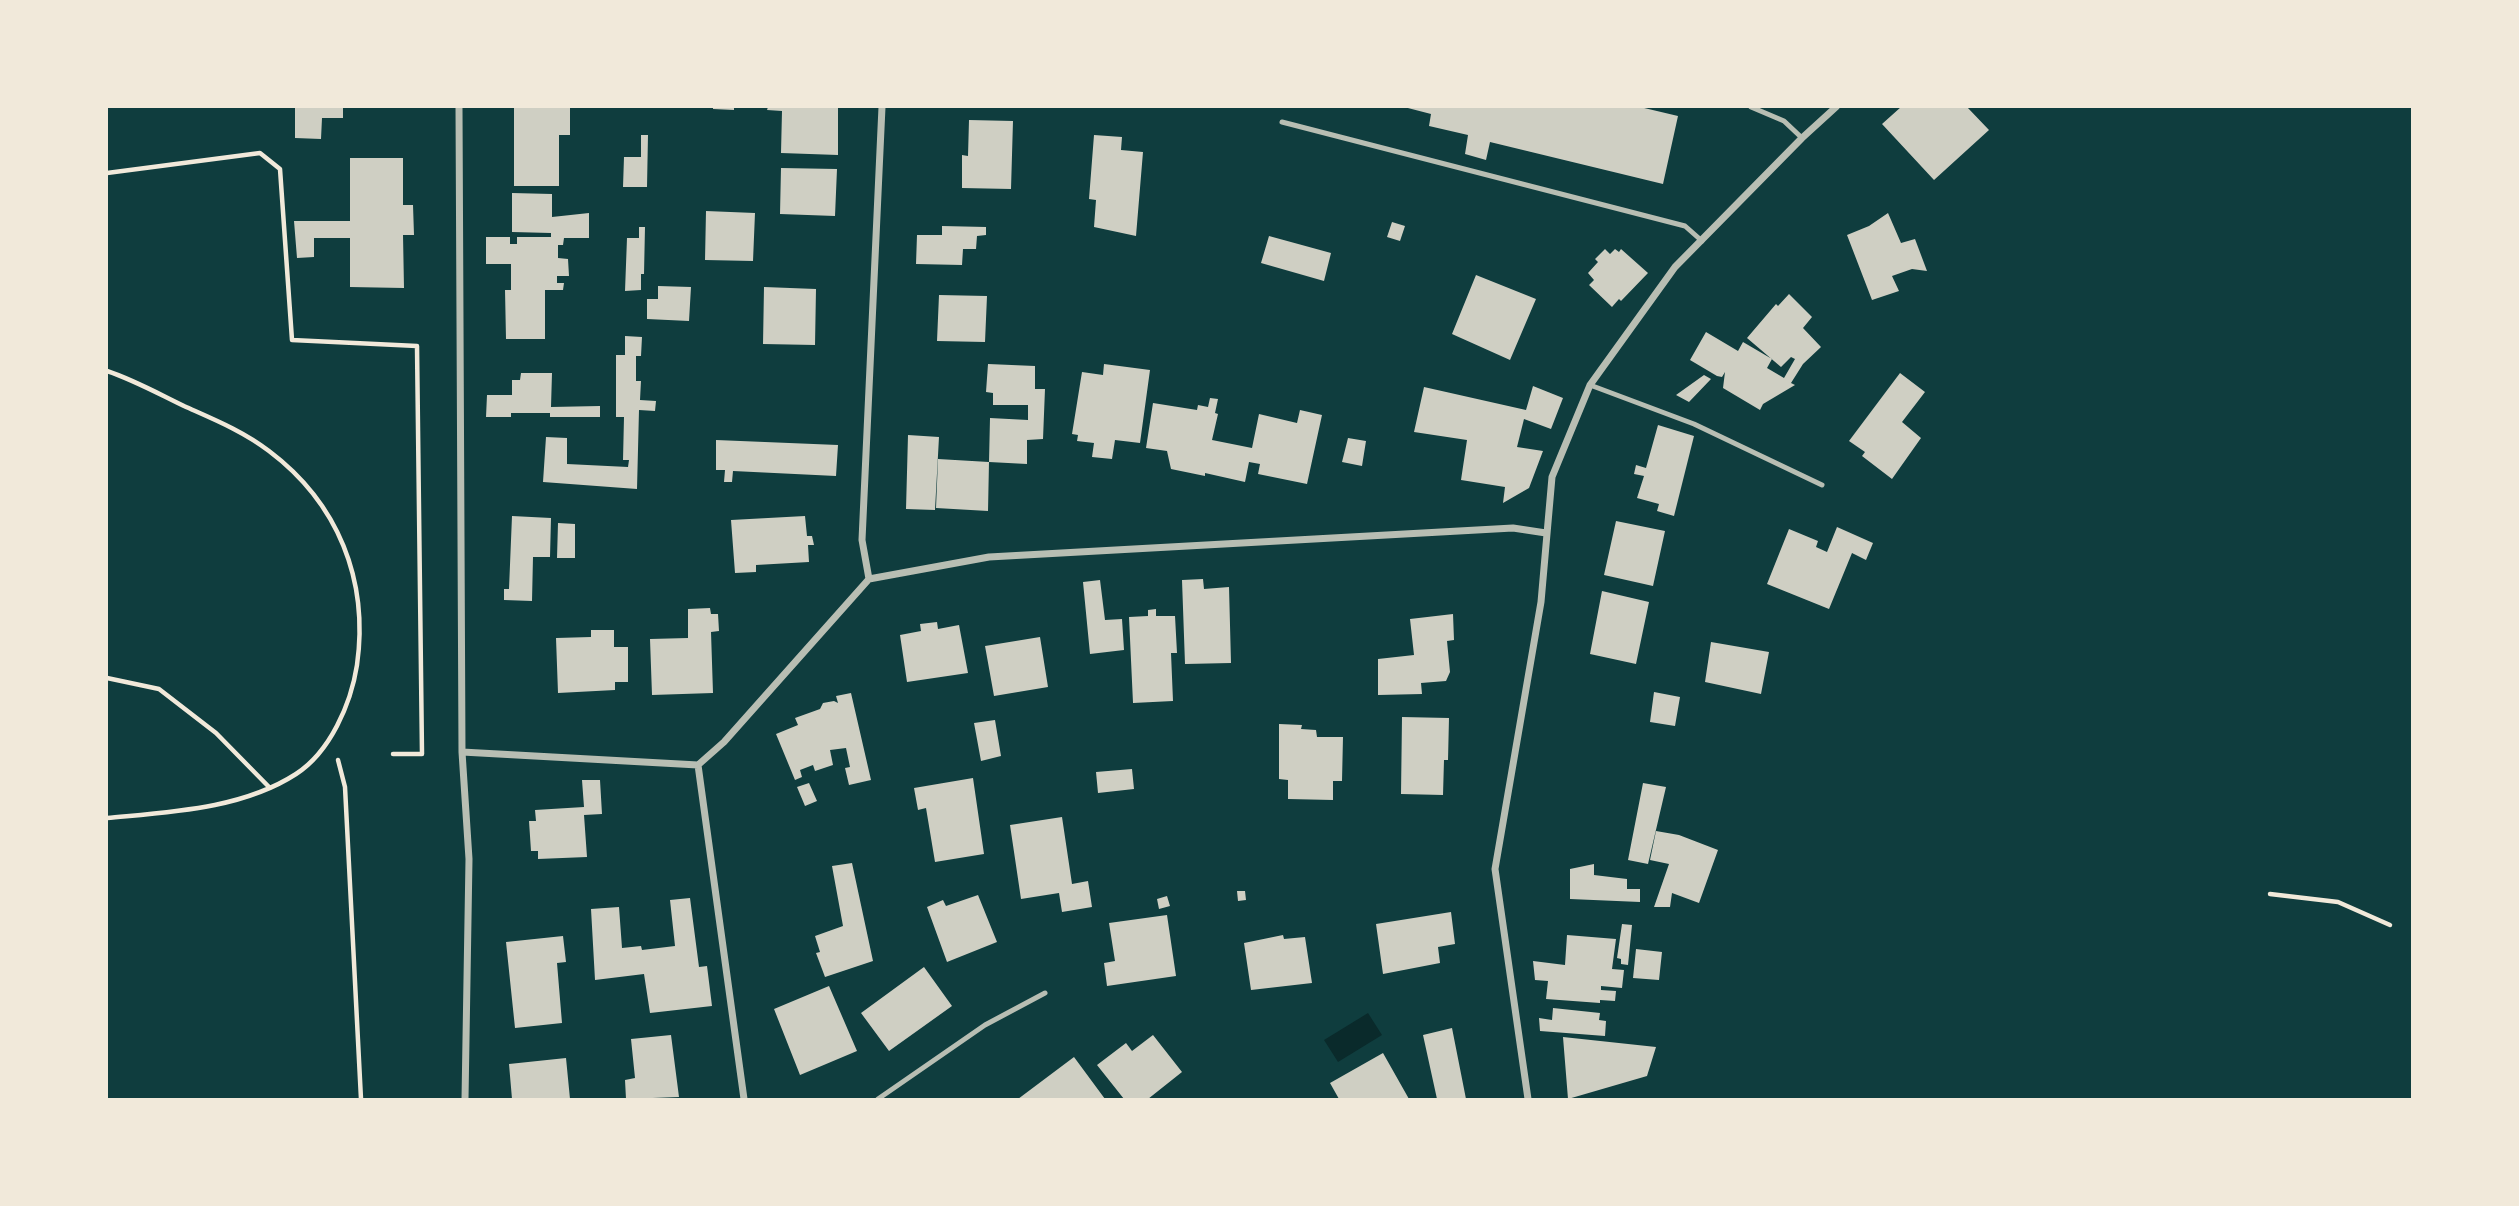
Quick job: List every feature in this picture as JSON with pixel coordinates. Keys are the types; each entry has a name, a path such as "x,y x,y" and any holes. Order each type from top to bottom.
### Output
{"street":[{"path":"459,107 462,752 468,859 465,1099"},
{"path":"869,579 862,540 882,107"},
{"path":"1528,1099 1495,869 1541,602 1552,477 1590,385 1675,267 1836,107"},
{"path":"462,752 698,765 724,742 869,579 989,557 1513,528 1546,533"},
{"path":"698,765 744,1099"}],"lane":[{"path":"1751,107 1784,121 1802,138"},
{"path":"1282,122 1685,226 1702,241"},
{"path":"1590,385 1694,424 1822,485"},
{"path":"878,1099 985,1025 1045,993"}],"path":[{"path":"107,173 260,153 279,169 292,340 417,346 422,754 393,754"},
{"path":"107,371 244,434 270,451 315,493 345,549 355,578 360,611 355,678 346,708 322,750 297,774 248,798 170,812 107,818"},
{"path":"107,678 159,690 216,733 269,787"},
{"path":"338,760 345,787 361,1099"},
{"path":"2270,894 2338,902 2390,925"}],"water":[{"path":"1368,1013 1382,1035 1338,1062 1324,1040"}],"building":[{"path":"295,107 343,107 343,118 322,118 321,139 295,138"},
{"path":"514,107 570,107 570,135 559,135 559,186 514,186"},
{"path":"734,107 734,110 713,109"},
{"path":"768,107 838,107 838,155 781,153 782,111 767,110"},
{"path":"1404,107 1640,107 1678,116 1663,184 1490,142 1486,160 1465,154 1468,135 1429,126 1431,114"},
{"path":"1901,107 1967,107 1989,130 1934,180 1882,124"},
{"path":"969,120 1013,121 1011,189 962,188 962,155 968,156"},
{"path":"641,135 648,135 647,187 623,187 624,157 641,157"},
{"path":"1094,135 1122,137 1121,150 1143,152 1136,236 1094,227 1096,200 1089,199"},
{"path":"350,158 403,158 403,205 413,205 414,235 403,235 404,288 350,287 350,238 314,238 314,257 297,258 294,221 350,221"},
{"path":"781,168 837,169 835,216 780,214"},
{"path":"512,193 552,194 552,217 589,213 589,238 564,238 563,245 558,245 558,258 568,259 569,276 557,276 557,283 564,283 563,290 545,290 545,339 506,339 505,290 511,290 511,264 486,264 486,237 510,237 510,244 517,244 517,237 551,237 551,233 512,232"},
{"path":"706,211 755,213 753,261 705,260"},
{"path":"1888,213 1901,243 1915,239 1927,271 1912,269 1892,276 1899,291 1872,300 1847,235 1869,226"},
{"path":"1392,222 1405,226 1400,241 1387,237"},
{"path":"942,226 986,227 986,235 977,236 976,249 963,249 962,265 916,264 917,235 942,235"},
{"path":"639,227 645,227 641,290 625,291 627,238 639,238"},
{"path":"1269,236 1331,253 1324,281 1261,263"},
{"path":"1605,249 1610,254 1615,249 1619,252 1621,249 1648,273 1612,307 1589,285 1594,280 1588,273 1598,262 1595,259"},
{"path":"1476,275 1536,299 1510,360 1452,334"},
{"path":"658,286 691,287 689,321 647,319 647,299 658,299"},
{"path":"764,287 816,289 815,345 763,344"},
{"path":"1789,294 1812,317 1803,328 1821,347 1803,364 1791,383 1795,385 1763,404 1760,410 1723,388 1725,372 1722,377 1717,376 1690,360 1706,332 1738,351 1743,342 1771,358 1747,338 1776,304 1778,306","holes":["1791,357 1795,359 1784,378 1767,368 1772,359 1781,367"]},
{"path":"939,295 987,296 985,342 937,341"},
{"path":"625,336 642,337 641,356 636,356 636,381 641,381 640,400 656,401 655,411 639,410 637,489 543,482 546,437 567,438 567,464 628,467 629,460 623,460 624,417 616,417 616,355 625,355"},
{"path":"988,364 1035,366 1035,389 1045,389 1043,439 1027,440 1027,464 989,462 990,418 1028,420 1028,405 993,405 993,393 986,392"},
{"path":"1104,364 1150,370 1140,443 1115,440 1112,459 1092,457 1094,443 1077,441 1078,435 1072,434 1082,372 1103,375"},
{"path":"521,373 552,373 551,407 600,406 600,417 550,417 550,413 511,413 511,417 486,417 487,395 512,395 512,380 520,380"},
{"path":"1900,373 1925,392 1902,422 1921,438 1892,479 1862,456 1865,452 1849,441"},
{"path":"1704,375 1711,379 1689,402 1676,395"},
{"path":"1533,386 1563,398 1551,429 1524,419 1517,447 1543,451 1529,488 1503,503 1505,487 1461,480 1467,440 1414,432 1424,387 1526,410"},
{"path":"1210,398 1218,399 1215,413 1218,414 1212,440 1252,448 1259,414 1297,423 1300,410 1322,415 1307,484 1258,474 1260,464 1249,462 1245,482 1171,469 1167,451 1146,448 1153,403 1197,410 1198,405 1208,407"},
{"path":"1658,425 1694,436 1674,516 1657,511 1659,504 1637,498 1644,476 1634,474 1636,465 1646,468"},
{"path":"908,435 939,437 935,510 906,509"},
{"path":"1348,438 1366,441 1362,466 1342,462"},
{"path":"716,440 838,445 836,476 733,471 732,482 724,482 725,470 716,470"},
{"path":"938,459 989,462 988,511 936,508"},
{"path":"512,516 551,518 550,557 533,557 532,601 504,600 504,589 509,589"},
{"path":"805,516 807,536 812,536 814,545 808,545 809,562 756,565 756,572 735,573 731,520"},
{"path":"1616,521 1665,531 1653,586 1604,575"},
{"path":"558,523 575,524 575,558 557,558"},
{"path":"1837,527 1873,543 1866,560 1852,553 1829,609 1767,584 1789,529 1818,541 1816,547 1827,552"},
{"path":"1203,579 1204,589 1229,587 1231,663 1185,664 1182,580"},
{"path":"1100,580 1105,620 1122,619 1124,650 1090,654 1083,582"},
{"path":"1602,591 1649,602 1636,664 1590,654"},
{"path":"710,608 711,614 718,614 719,631 711,632 713,693 652,695 650,639 688,638 688,609"},
{"path":"1156,609 1156,616 1175,616 1177,653 1171,653 1173,701 1133,703 1129,617 1148,616 1148,610"},
{"path":"1453,614 1454,640 1447,641 1450,672 1446,681 1421,683 1422,694 1378,695 1378,659 1414,655 1410,619"},
{"path":"937,622 938,629 959,625 968,673 907,682 900,635 921,631 920,624"},
{"path":"591,630 614,630 614,647 628,647 628,682 615,682 615,690 558,693 556,638 591,637"},
{"path":"1040,637 1048,687 994,696 985,646"},
{"path":"1711,642 1769,652 1761,694 1705,682"},
{"path":"1654,692 1680,697 1675,726 1650,722"},
{"path":"851,693 871,780 849,785 845,768 850,767 846,748 830,750 833,765 815,771 813,765 800,770 802,777 795,780 776,734 798,725 795,718 820,709 823,703 838,703 836,696"},
{"path":"1402,717 1449,718 1448,760 1444,760 1443,795 1401,794"},
{"path":"995,720 1001,756 981,761 974,723"},
{"path":"1279,724 1302,725 1301,729 1316,730 1317,737 1343,737 1342,781 1333,781 1333,800 1288,799 1288,780 1279,779"},
{"path":"1132,769 1134,789 1098,793 1096,772"},
{"path":"973,778 984,854 935,862 926,808 918,810 914,788"},
{"path":"582,780 600,780 602,814 584,815 587,857 538,859 538,851 531,851 529,821 536,821 535,810 584,807"},
{"path":"809,783 817,801 805,806 797,787"},
{"path":"1643,783 1666,787 1648,864 1628,860"},
{"path":"1062,817 1072,884 1088,881 1092,907 1062,912 1059,893 1021,899 1010,825"},
{"path":"1656,831 1679,835 1718,850 1699,903 1672,893 1670,907 1654,907 1669,864 1650,860"},
{"path":"852,863 873,961 825,977 816,953 820,952 815,936 843,926 832,866"},
{"path":"1594,864 1594,875 1627,879 1627,889 1640,889 1640,902 1570,899 1570,869"},
{"path":"1237,891 1245,891 1246,900 1238,901"},
{"path":"978,895 997,942 947,962 927,907 943,900 946,906"},
{"path":"1167,896 1170,906 1159,909 1157,899"},
{"path":"690,898 699,967 707,966 712,1006 650,1013 644,974 595,980 591,909 619,907 622,948 641,946 642,950 675,946 670,900"},
{"path":"1451,912 1455,944 1438,947 1440,963 1383,974 1376,924"},
{"path":"1167,915 1176,976 1107,986 1104,963 1115,961 1109,923"},
{"path":"1622,924 1632,925 1628,965 1621,964 1621,959 1617,958"},
{"path":"1283,935 1284,939 1305,937 1312,983 1251,990 1244,943"},
{"path":"1567,935 1616,939 1612,969 1624,970 1622,988 1601,986 1601,990 1616,991 1615,1001 1600,1000 1600,1003 1546,999 1548,981 1535,980 1533,961 1565,965"},
{"path":"563,936 566,962 557,963 562,1023 515,1028 506,942"},
{"path":"1636,949 1662,952 1659,980 1633,978"},
{"path":"924,967 952,1006 889,1051 861,1013"},
{"path":"829,986 857,1051 800,1075 774,1009"},
{"path":"1553,1008 1600,1013 1599,1020 1606,1021 1605,1036 1540,1031 1539,1018 1552,1020"},
{"path":"1452,1028 1466,1099 1437,1099 1423,1035"},
{"path":"671,1035 679,1097 626,1099 625,1080 635,1078 631,1039"},
{"path":"1153,1035 1182,1072 1148,1099 1124,1099 1097,1065 1126,1043 1132,1051"},
{"path":"1563,1037 1656,1047 1647,1076 1568,1099"},
{"path":"1383,1053 1409,1099 1339,1099 1330,1083"},
{"path":"1074,1057 1105,1099 1018,1099"},
{"path":"566,1058 570,1099 512,1099 509,1064"}]}
